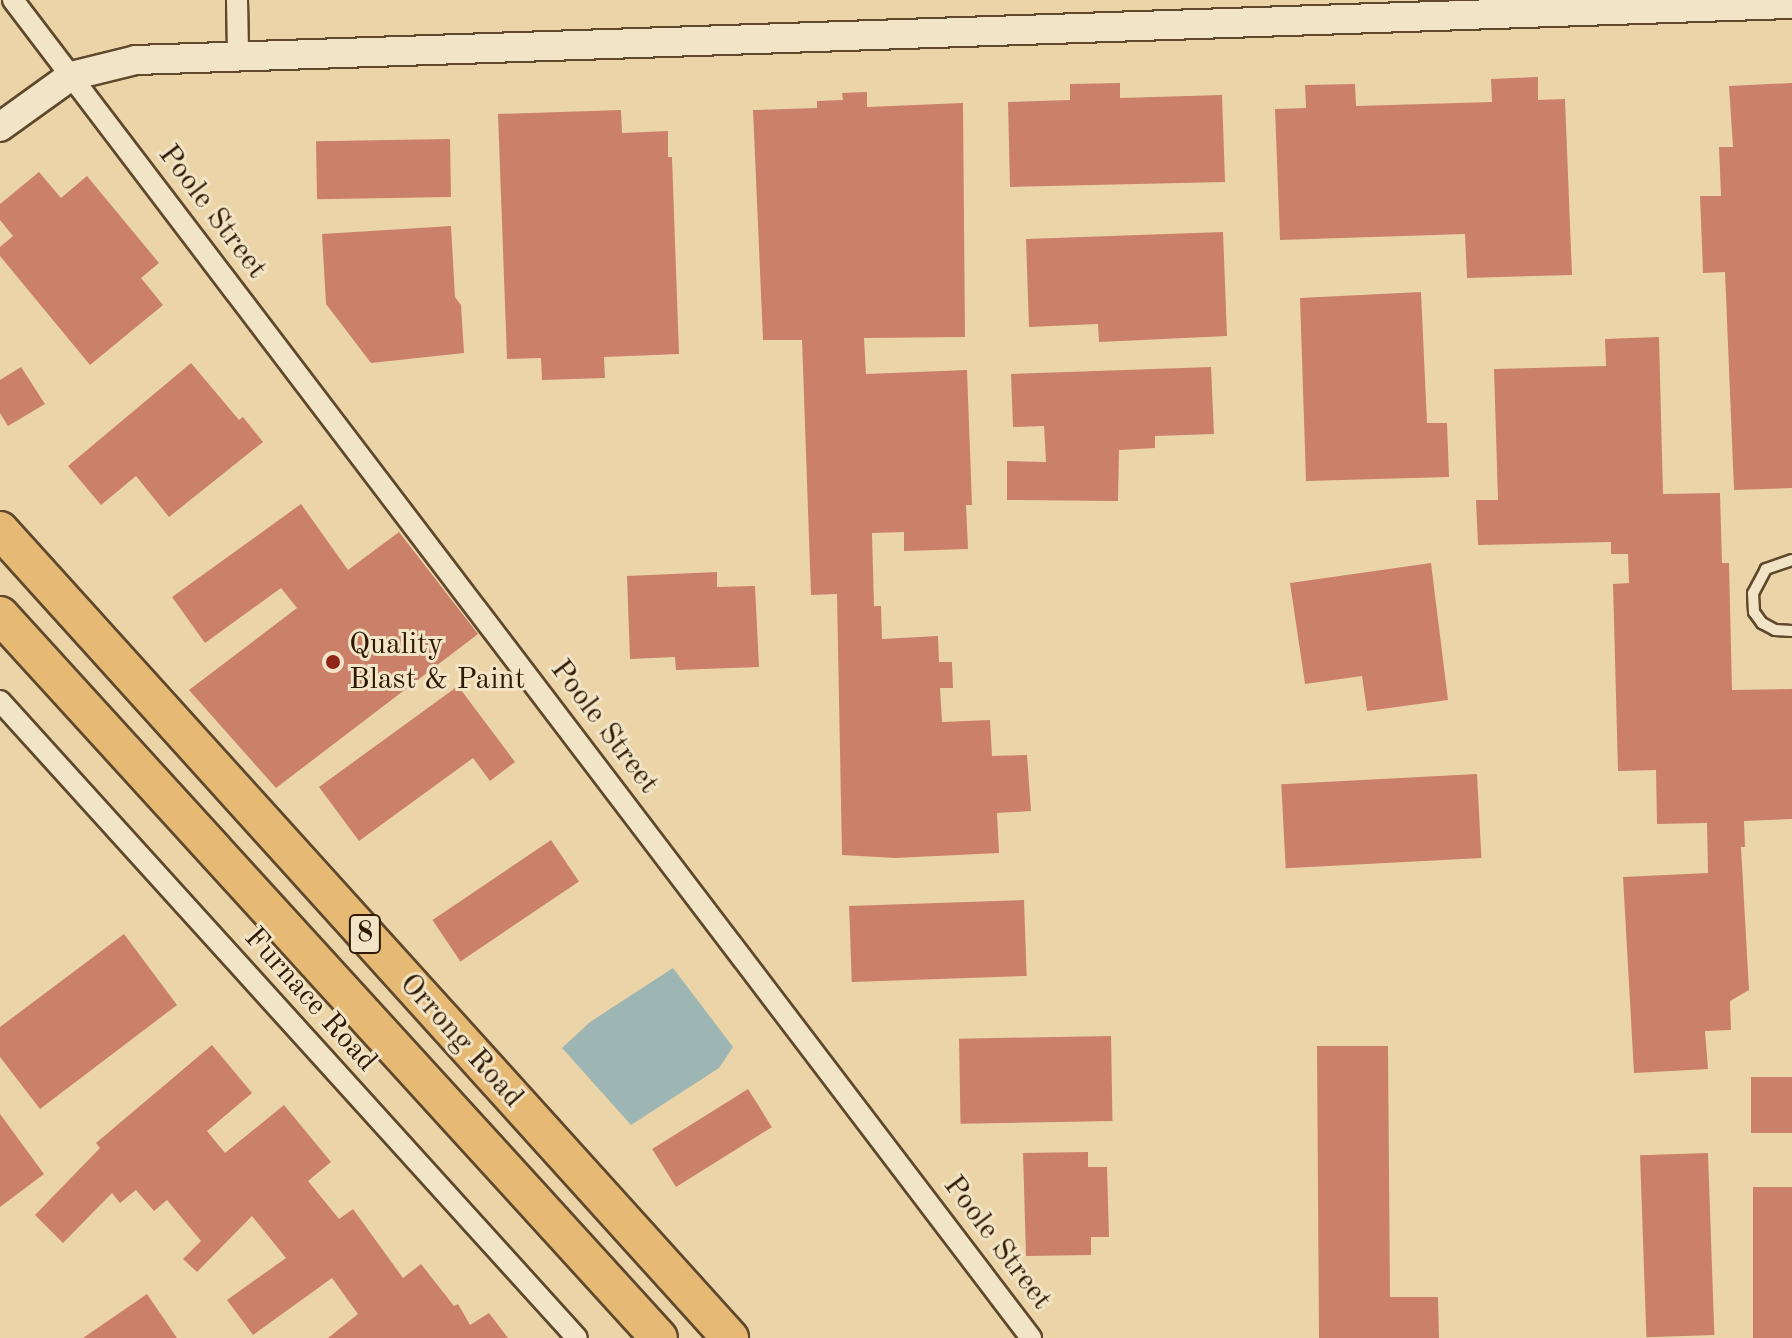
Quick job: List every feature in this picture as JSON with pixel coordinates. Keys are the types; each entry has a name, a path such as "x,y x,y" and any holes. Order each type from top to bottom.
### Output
{"highway":[{"name":"Orrong Road","path":"0,530 730,1338"},
{"name":"Orrong Road","path":"0,615 659,1338"}],"street":[{"name":"Poole Street","path":"13,0 1031,1338"},
{"path":"237,0 238,53"},
{"path":"0,127 71,76 136,60 238,53 1792,4"},
{"name":"Furnace Road","path":"0,701 577,1338"}],"lane":[{"path":"1792,560 1766,569 1753,593 1754,612 1762,623 1775,630 1792,631"}],"water":[{"path":"673,968 733,1047 719,1068 631,1125 562,1048 590,1022"}],"building":[{"path":"1538,77 1538,100 1565,99 1572,275 1467,278 1465,234 1280,240 1275,109 1306,108 1305,85 1355,84 1356,106 1492,102 1491,79"},
{"path":"1120,83 1120,98 1222,95 1225,182 1010,187 1008,102 1070,100 1070,84"},
{"path":"1792,83 1792,488 1734,490 1725,272 1703,273 1700,196 1721,196 1719,147 1733,147 1729,86"},
{"path":"867,92 867,107 963,103 965,337 864,338 866,374 967,370 972,505 966,505 968,549 904,551 904,532 872,533 874,606 881,606 882,639 938,636 939,662 952,662 953,688 940,688 942,722 990,720 992,756 1027,755 1031,811 997,813 999,853 895,858 842,855 837,594 811,595 802,340 763,340 753,110 817,108 817,101 843,100 842,93"},
{"path":"621,110 622,133 668,131 668,157 672,157 679,354 604,357 605,378 542,380 541,358 507,359 498,114"},
{"path":"450,139 451,197 317,199 316,141"},
{"path":"39,172 61,198 87,176 159,263 141,278 163,305 90,365 0,256 0,247 13,236 0,220 0,204"},
{"path":"451,226 455,297 461,305 464,353 371,363 326,304 322,234"},
{"path":"1223,232 1227,336 1099,342 1098,324 1029,327 1026,239"},
{"path":"1421,292 1427,423 1447,423 1449,477 1306,481 1300,298"},
{"path":"1659,337 1663,494 1720,493 1722,563 1729,563 1732,690 1792,689 1792,819 1744,821 1745,847 1741,847 1749,990 1730,1001 1731,1030 1705,1031 1708,1069 1634,1073 1623,877 1708,873 1707,823 1657,824 1656,770 1618,771 1613,584 1629,583 1628,554 1611,554 1611,542 1478,545 1476,500 1498,500 1494,369 1606,366 1605,339"},
{"path":"191,363 239,420 243,417 263,442 169,517 136,476 101,505 68,466"},
{"path":"21,367 45,404 8,426 0,413 0,380"},
{"path":"1211,367 1214,434 1155,436 1155,448 1119,450 1118,501 1007,500 1007,461 1046,462 1044,426 1013,427 1011,374"},
{"name":"Quality Blast & Paint","path":"301,504 348,570 399,532 478,634 276,788 189,690 297,608 281,588 205,643 172,597"},
{"path":"1431,563 1448,700 1367,711 1362,676 1305,684 1290,583"},
{"path":"717,572 717,587 755,586 759,667 676,670 675,657 630,659 627,576"},
{"path":"458,686 515,762 490,781 473,758 359,841 319,787"},
{"path":"1477,774 1481,858 1286,868 1281,784"},
{"path":"551,840 579,881 460,961 432,920"},
{"path":"1024,900 1027,976 852,982 849,906"},
{"path":"124,934 177,1005 40,1109 0,1057 0,1027"},
{"path":"1111,1036 1112,1121 961,1124 959,1039"},
{"path":"212,1045 252,1093 207,1131 225,1153 284,1105 331,1162 308,1181 339,1219 353,1209 403,1278 421,1264 454,1306 458,1304 470,1325 489,1313 508,1338 328,1338 358,1314 332,1278 253,1335 227,1300 286,1258 252,1216 197,1272 183,1259 201,1241 167,1200 154,1211 136,1190 120,1203 112,1193 63,1243 35,1215 100,1148 96,1143"},
{"path":"1317,1046 1388,1046 1390,1297 1438,1297 1439,1338 1319,1338"},
{"path":"1751,1077 1792,1077 1792,1133 1751,1133"},
{"path":"748,1089 772,1127 676,1187 652,1149"},
{"path":"0,1114 44,1174 0,1207"},
{"path":"1088,1152 1088,1167 1107,1167 1109,1237 1091,1237 1091,1255 1026,1256 1023,1153"},
{"path":"1708,1153 1714,1335 1646,1337 1640,1155"},
{"path":"1753,1187 1792,1187 1792,1338 1753,1338"},
{"path":"147,1294 177,1338 83,1338"}],"place":[{"name":"Quality Blast & Paint","path":"333,662"}]}
